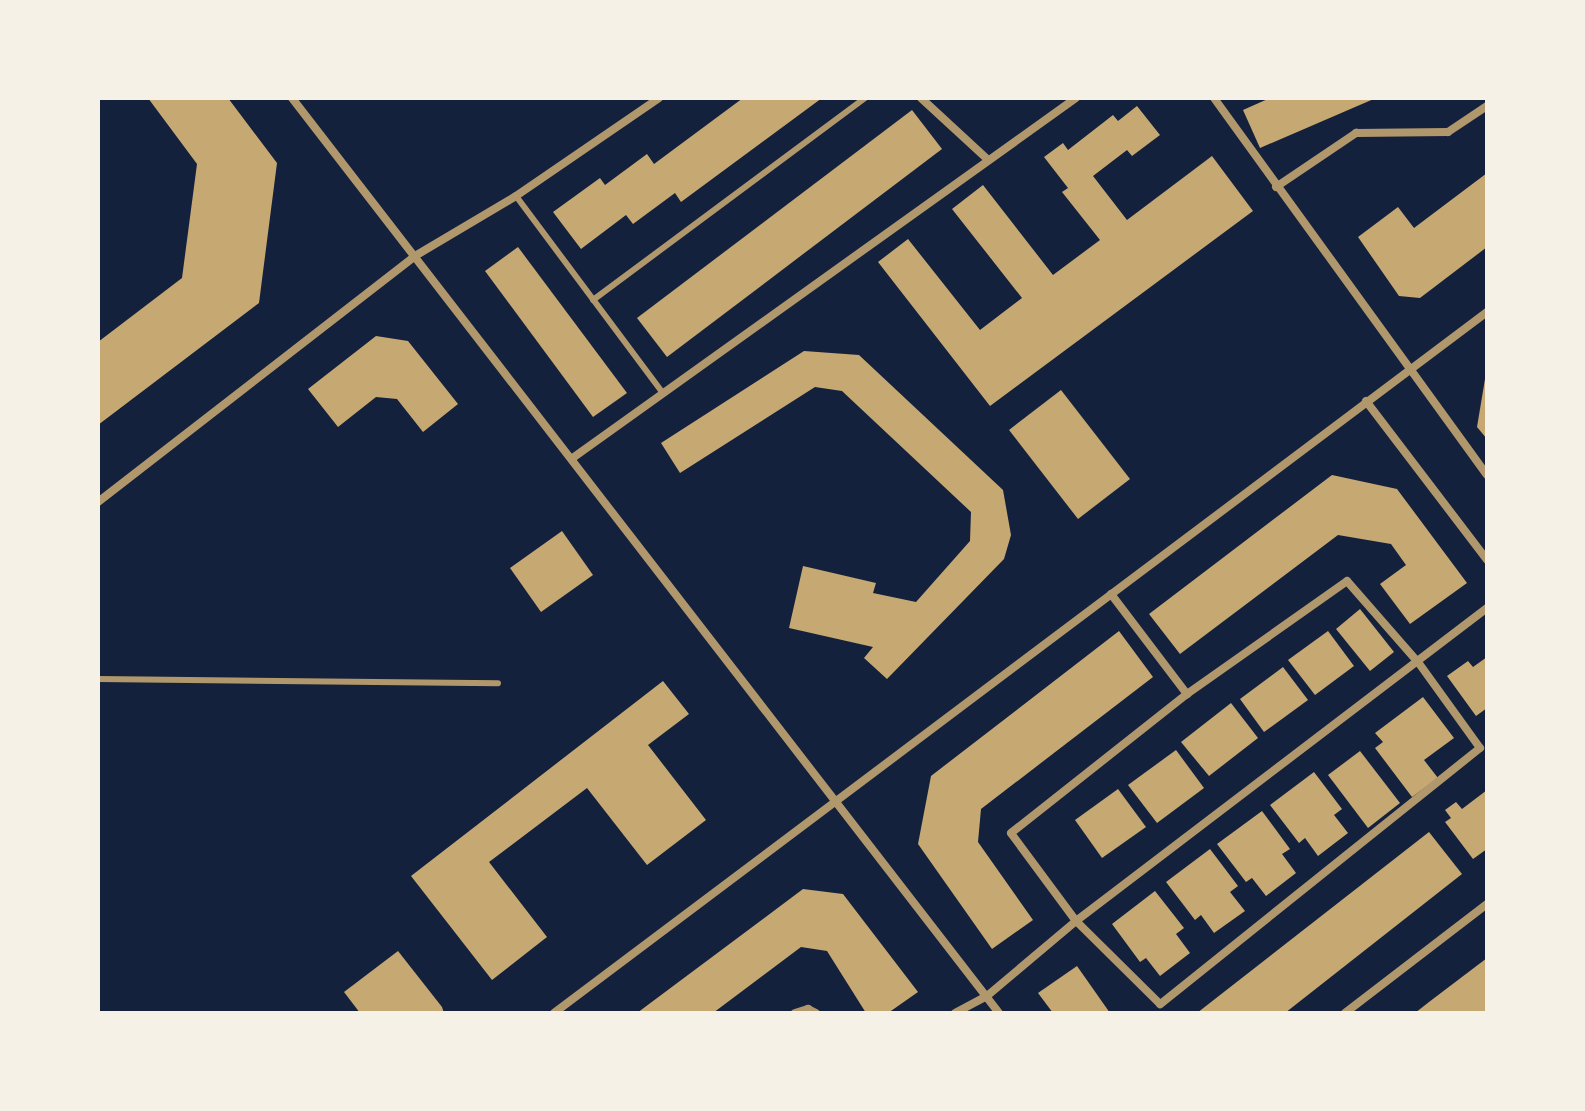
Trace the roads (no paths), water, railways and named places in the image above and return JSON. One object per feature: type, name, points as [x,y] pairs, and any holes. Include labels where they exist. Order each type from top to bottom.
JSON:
[{"type":"street","points":[[292,98],[574,457],[999,1013]]},
{"type":"street","points":[[98,502],[415,256],[516,196],[659,98]]},
{"type":"street","points":[[921,98],[986,158]]},
{"type":"street","points":[[574,457],[986,158],[1076,98]]},
{"type":"street","points":[[1214,98],[1487,475]]},
{"type":"street","points":[[1276,187],[1356,133],[1448,132],[1487,106]]},
{"type":"street","points":[[554,1013],[1487,312]]},
{"type":"street","points":[[1366,401],[1487,560]]},
{"type":"street","points":[[1347,581],[1418,662],[1480,748],[1160,1004],[1076,921],[1011,833],[1187,694],[1347,581]]},
{"type":"street","points":[[1111,594],[1187,694]]},
{"type":"street","points":[[955,1013],[987,996],[1076,921],[1487,608]]},
{"type":"street","points":[[1345,1013],[1487,904]]},
{"type":"street","points":[[795,1013],[808,1009],[816,1013]]},
{"type":"lane","points":[[593,300],[865,98]]},
{"type":"lane","points":[[516,196],[663,393]]},
{"type":"lane","points":[[98,679],[498,683]]}]
